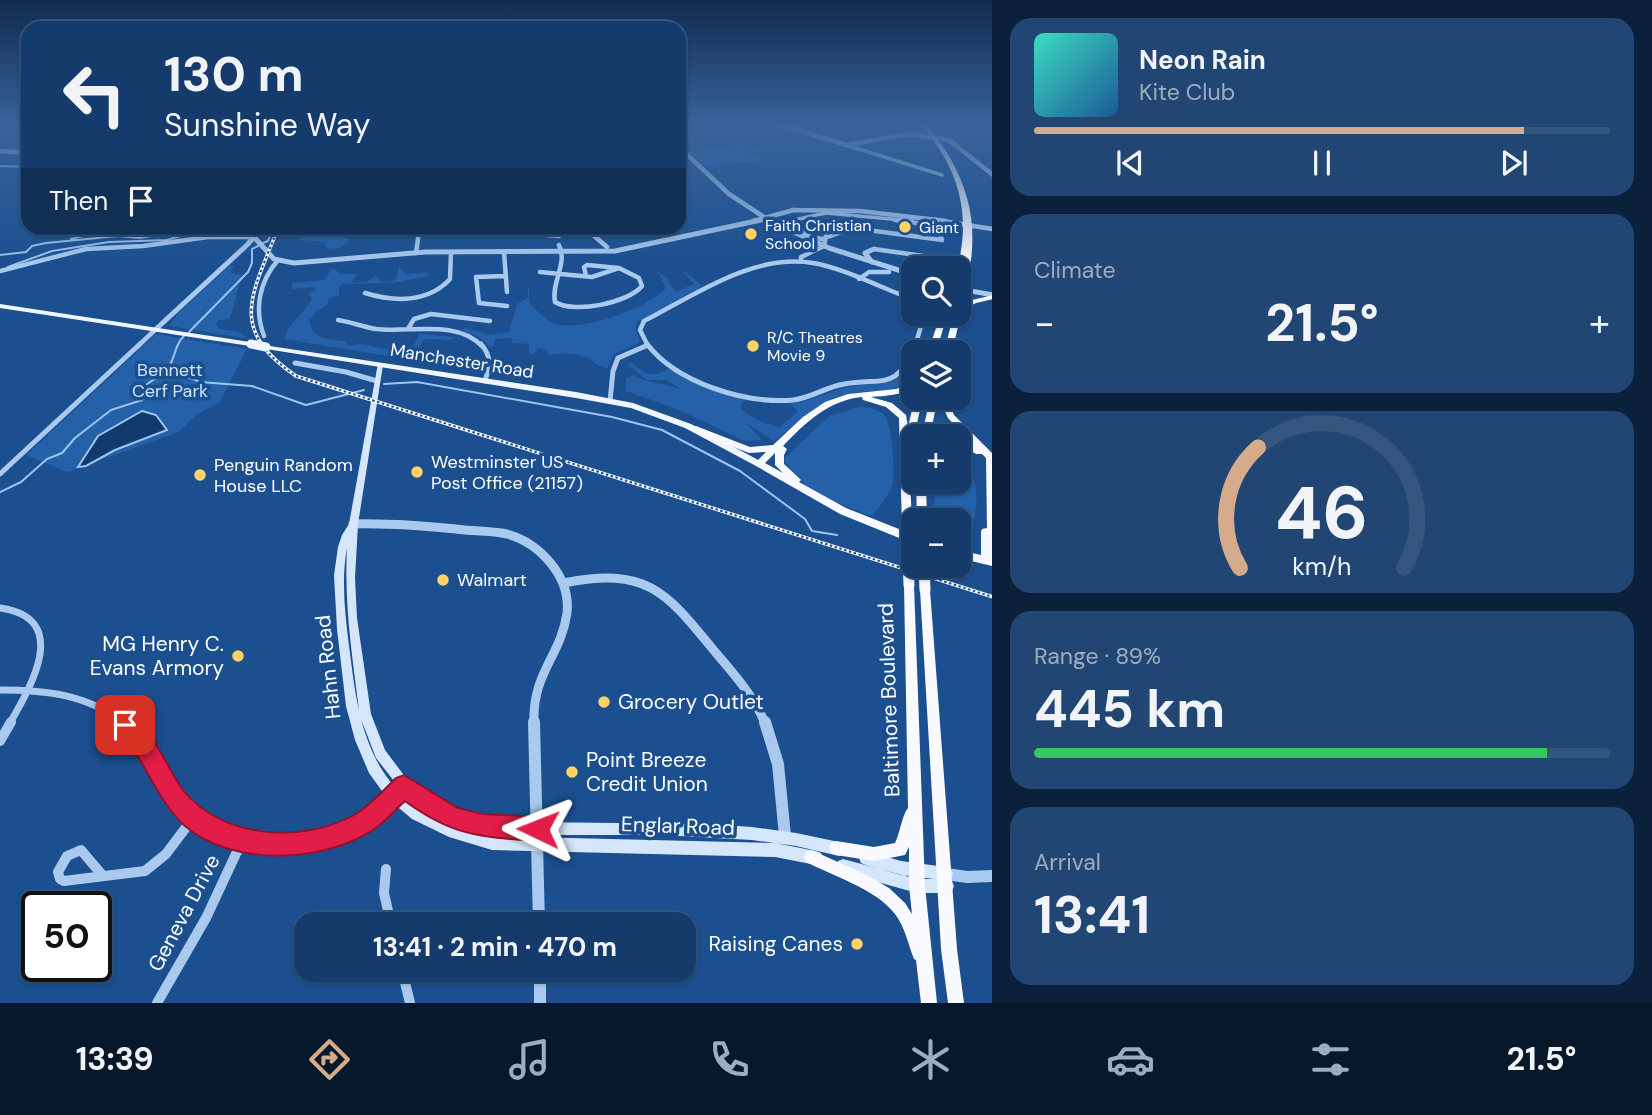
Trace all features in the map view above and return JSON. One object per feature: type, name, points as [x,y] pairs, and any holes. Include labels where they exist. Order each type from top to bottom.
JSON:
[{"type":"highway","points":[[953,172],[973,226],[977,250],[971,269]]},
{"type":"highway","points":[[961,172],[977,214],[963,256]]},
{"type":"highway","points":[[971,290],[990,295]]},
{"type":"highway","points":[[971,302],[990,295]]},
{"type":"highway","points":[[761,465],[831,402],[856,395],[901,391]]},
{"type":"highway","points":[[693,428],[749,450],[780,448],[833,406],[857,398],[873,399],[893,407],[903,417],[903,424]]},
{"type":"highway","points":[[948,410],[990,457],[990,558],[971,554]]},
{"type":"highway","points":[[971,446],[986,464],[990,532],[977,550],[971,551]]},
{"type":"highway","points":[[780,448],[779,459],[784,471],[859,519]]},
{"type":"highway","name":"Manchester Road","points":[[761,465],[859,519],[901,536]]},
{"type":"highway","name":"Baltimore Boulevard","points":[[906,494],[916,870],[929,1003]]},
{"type":"highway","points":[[925,578],[949,949],[956,1003]]},
{"type":"highway","points":[[836,849],[874,854],[900,850],[908,831],[915,789]]},
{"type":"highway","points":[[811,856],[891,898],[910,926],[922,956],[927,979]]},
{"type":"main road","name":"Manchester Road","points":[[0,306],[610,401],[652,412],[693,428],[761,465]]},
{"type":"main road","name":"Hahn Road","points":[[380,365],[353,524],[350,578],[352,618],[365,714],[380,754],[404,786]]},
{"type":"main road","name":"Hahn Road","points":[[353,524],[343,547],[340,592],[350,706],[367,759],[394,797]]},
{"type":"main road","name":"Englar Road","points":[[404,786],[435,809],[456,819],[483,826],[785,836],[946,880]]},
{"type":"main road","name":"Englar Road","points":[[394,797],[423,820],[447,832],[492,843],[775,850],[811,856],[917,886],[946,880]]},
{"type":"street","points":[[704,172],[729,195],[763,218],[820,248],[901,271]]},
{"type":"street","points":[[932,172],[942,175]]},
{"type":"street","points":[[0,271],[86,249],[143,246],[208,237],[254,237],[278,260],[302,263],[416,253],[607,252],[794,210],[819,207],[917,216],[992,229]]},
{"type":"street","points":[[818,213],[874,213],[931,223],[937,226],[942,240],[855,228],[824,237],[811,237],[788,222],[818,213]]},
{"type":"street","points":[[416,253],[418,235]]},
{"type":"street","points":[[559,235],[562,261],[554,298],[568,307],[584,309],[640,290],[643,284],[639,278],[619,268],[584,267],[586,276]]},
{"type":"street","points":[[591,235],[607,247]]},
{"type":"street","points":[[0,474],[254,237]]},
{"type":"street","points":[[801,260],[801,257],[820,248],[824,237]]},
{"type":"street","points":[[889,272],[865,255],[874,249],[923,256]]},
{"type":"street","points":[[365,293],[410,298],[436,291],[450,279],[451,252]]},
{"type":"street","points":[[504,252],[507,292]]},
{"type":"street","points":[[264,336],[257,309],[265,282],[278,260]]},
{"type":"street","points":[[901,295],[801,260],[780,261],[736,273],[648,319],[640,328],[648,345],[675,368],[706,385],[770,400],[795,400],[837,386],[884,381],[897,376],[911,354],[921,326]]},
{"type":"street","points":[[856,278],[862,271],[879,267]]},
{"type":"street","points":[[540,272],[586,276],[605,274],[619,268]]},
{"type":"street","points":[[856,278],[869,272],[901,274]]},
{"type":"street","points":[[505,276],[476,277],[479,303],[507,306]]},
{"type":"street","points":[[408,329],[414,319],[431,314],[490,321]]},
{"type":"street","points":[[338,320],[375,329],[451,332],[477,340],[489,354],[490,366],[485,381]]},
{"type":"street","points":[[610,401],[613,371],[618,358],[648,345]]},
{"type":"street","points":[[295,363],[346,372],[377,381]]},
{"type":"street","points":[[353,524],[402,523],[507,534],[534,546],[544,554],[564,583],[568,608],[565,624],[540,672],[533,702],[539,912]]},
{"type":"street","points":[[564,583],[608,576],[639,582],[668,598],[690,620],[752,698],[767,728],[785,814],[785,836]]},
{"type":"street","points":[[0,608],[28,616],[40,630],[43,655],[0,741]]},
{"type":"street","points":[[0,690],[27,690],[77,698],[116,718],[143,744],[175,798],[193,818],[211,830],[243,841],[289,845],[331,837],[365,821],[404,786]]},
{"type":"street","points":[[103,876],[82,850],[67,856],[58,873],[60,879],[64,880],[103,876],[145,871],[156,865],[171,849],[193,818]]},
{"type":"street","name":"Geneva Drive","points":[[157,1003],[206,918],[243,841]]},
{"type":"street","points":[[386,869],[384,893],[388,912]]},
{"type":"street","name":"Englar Road","points":[[946,880],[992,876]]},
{"type":"street","points":[[405,982],[410,1003]]},
{"type":"street","points":[[540,982],[540,1003]]},
{"type":"green space","points":[[306,235],[342,235],[349,240],[340,248],[327,249],[325,242],[300,238]]},
{"type":"green space","points":[[230,265],[234,266],[230,273],[243,275],[229,319],[219,320],[216,324],[219,329],[237,331],[249,339],[169,326],[178,313]]},
{"type":"green space","points":[[399,267],[406,274],[428,273],[430,276],[391,283],[343,284],[339,287],[339,296],[329,298],[327,305],[314,314],[309,322],[314,333],[323,338],[346,342],[348,346],[361,344],[397,351],[414,345],[420,333],[457,338],[424,339],[412,360],[284,339],[312,299],[308,294],[316,290],[314,287],[293,289],[293,283],[325,280],[331,269],[340,274],[358,274],[352,281],[354,283],[366,282],[376,276],[380,281],[391,282],[396,279]]},
{"type":"green space","points":[[680,268],[703,286],[637,322],[635,328],[640,342],[613,355],[608,368],[578,355],[549,355],[546,350],[539,348],[534,354],[529,354],[529,344],[512,343],[512,338],[495,339],[494,346],[490,347],[481,338],[461,330],[466,328],[490,335],[509,332],[517,304],[528,298],[528,285],[531,305],[551,322],[577,325],[611,317],[644,304],[666,288],[657,271],[666,277],[675,292],[694,284]]},
{"type":"green space","name":"Bennett Cerf Park","points":[[156,334],[247,349],[220,402],[196,415],[179,432],[67,472],[26,455]]},
{"type":"green space","points":[[631,362],[640,370],[653,374],[669,369],[668,366],[685,378],[755,400],[742,401],[741,410],[761,422],[780,427],[798,411],[790,404],[782,404],[802,402],[846,387],[891,382],[901,377],[901,388],[858,392],[840,398],[810,414],[774,441],[746,423],[762,440],[745,441],[674,408],[626,391],[626,378],[633,375],[646,380],[672,387],[685,392],[666,380],[647,380],[627,364]]},
{"type":"green space","points":[[860,407],[877,410],[885,416],[891,438],[893,482],[888,495],[873,515],[867,515],[820,494],[799,479],[784,459],[829,416]]},
{"type":"green space","points":[[971,473],[976,487],[973,523],[971,524],[971,508],[934,508],[935,494],[971,494]]},
{"type":"shaded area","points":[[142,411],[156,415],[167,430],[115,450],[86,466],[78,467],[98,436]]},
{"type":"waterway","points":[[71,239],[87,235]]},
{"type":"waterway","points":[[0,255],[26,252],[32,246],[46,243],[157,235]]},
{"type":"waterway","points":[[8,267],[52,251],[109,242],[167,240],[184,235]]},
{"type":"waterway","points":[[263,243],[268,241],[270,235]]},
{"type":"waterway","points":[[189,332],[248,272],[252,263],[252,249],[258,246]]},
{"type":"waterway","points":[[0,492],[21,482],[47,459],[62,453],[75,438],[111,410],[142,400],[145,396],[144,387],[168,368],[178,343],[184,336]]},
{"type":"waterway","points":[[168,369],[200,382],[252,386],[306,405],[364,390]]},
{"type":"waterway","points":[[384,384],[417,382],[612,417],[662,430],[740,471],[805,519],[812,531],[837,535]]},
{"type":"railway","points":[[275,235],[254,291],[251,309],[253,325],[260,342],[274,359],[296,376],[992,597]]},
{"type":"place","name":"Giant","points":[[905,227]]},
{"type":"place","name":"Faith Christian School","points":[[751,234]]},
{"type":"place","name":"R/C Theatres Movie 9","points":[[753,346]]},
{"type":"place","name":"Westminster US Post Office (21157)","points":[[417,472]]},
{"type":"place","name":"Penguin Random House LLC","points":[[200,475]]},
{"type":"place","name":"Walmart","points":[[443,580]]},
{"type":"place","name":"MG Henry C. Evans Armory","points":[[238,656]]},
{"type":"place","name":"Grocery Outlet","points":[[604,702]]},
{"type":"place","name":"Point Breeze Credit Union","points":[[572,772]]},
{"type":"place","name":"Raising Canes","points":[[857,944]]},
{"type":"route","points":[[125,725],[143,744],[175,798],[193,818],[211,830],[243,841],[289,845],[344,833],[385,806],[404,786],[435,809],[456,819],[483,826],[538,829]]}]
